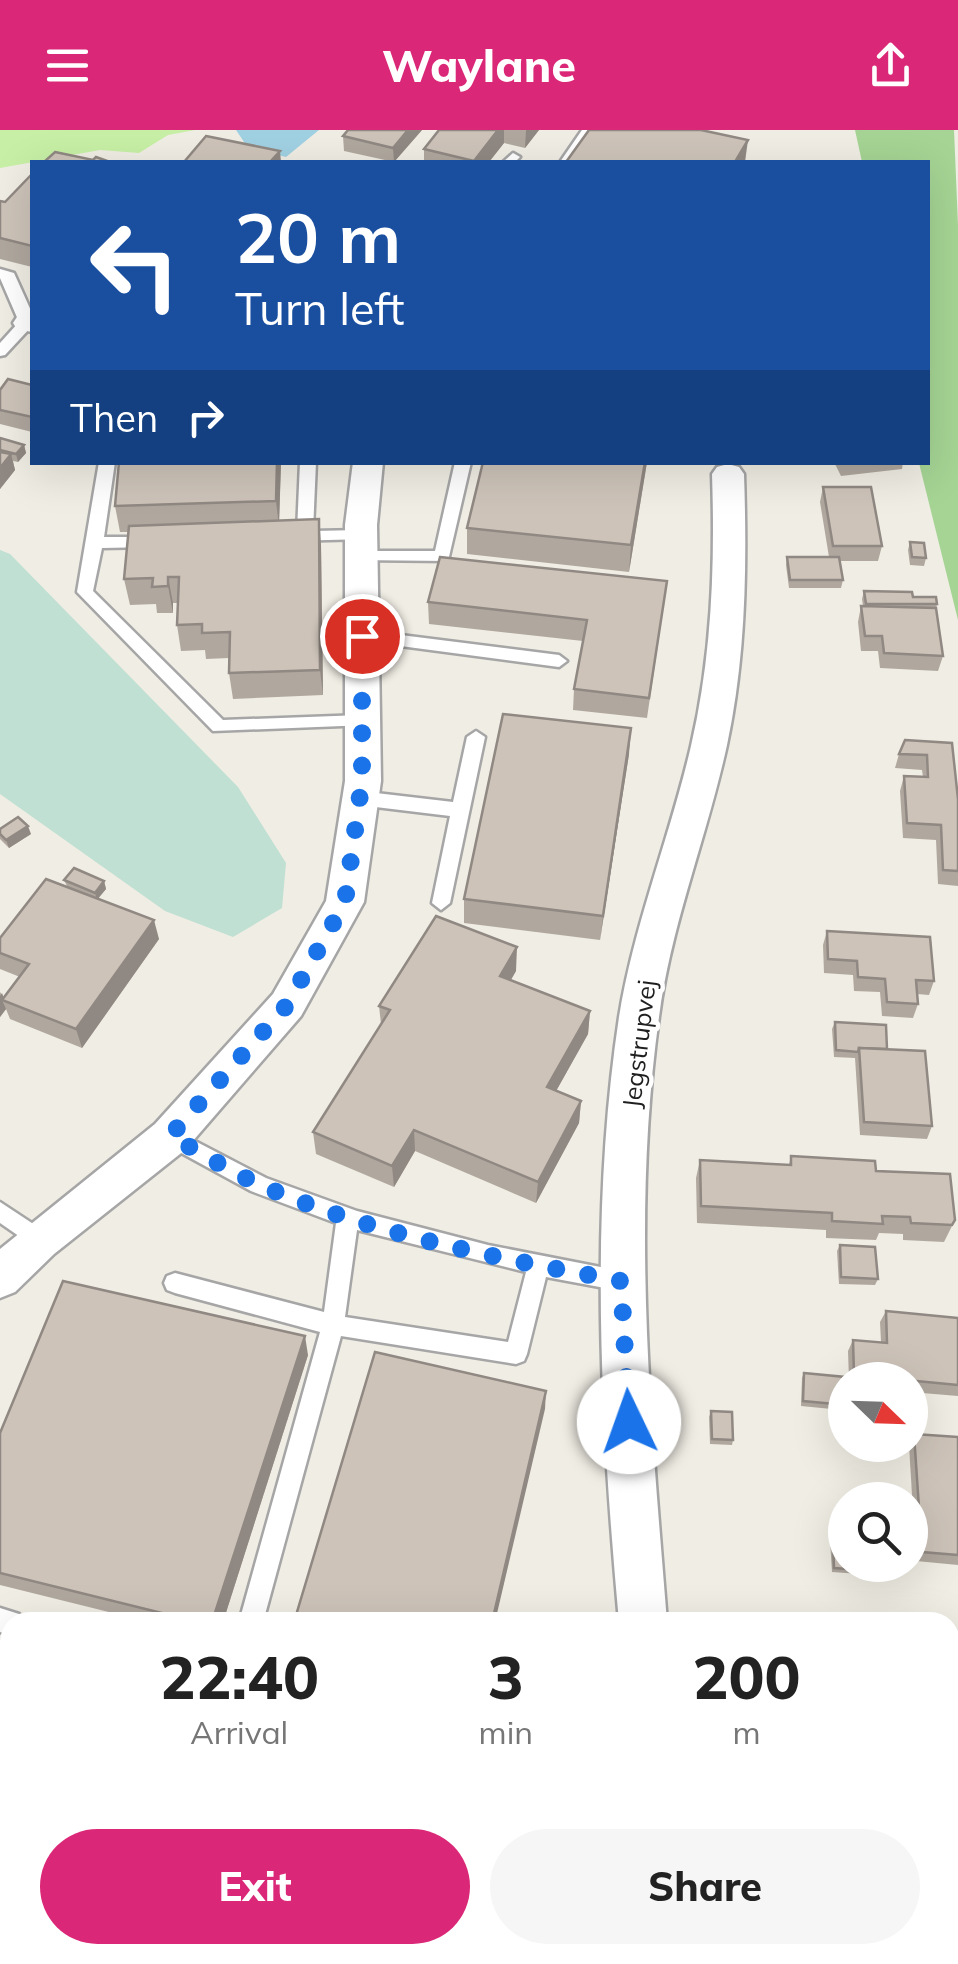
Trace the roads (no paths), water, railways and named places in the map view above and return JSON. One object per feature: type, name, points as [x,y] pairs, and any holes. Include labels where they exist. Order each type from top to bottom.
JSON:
[{"type":"street","points":[[0,1278],[39,1240],[170,1136],[287,1005],[345,902],[360,798],[361,545],[368,465]]},
{"type":"street","name":"Jegstrupvej","points":[[642,1612],[621,1281],[639,1018],[660,909],[701,780],[728,649],[732,548],[728,474]]},
{"type":"lane","points":[[567,160],[589,130]]},
{"type":"lane","points":[[0,273],[9,276],[23,324],[0,352]]},
{"type":"lane","points":[[107,465],[84,592],[220,726],[362,721]]},
{"type":"lane","points":[[306,536],[308,465]]},
{"type":"lane","points":[[286,537],[306,536],[442,557],[462,465]]},
{"type":"lane","points":[[94,544],[171,541]]},
{"type":"lane","points":[[362,636],[559,660]]},
{"type":"lane","points":[[440,903],[476,737]]},
{"type":"lane","points":[[360,798],[460,810]]},
{"type":"lane","points":[[170,1136],[270,1190],[347,1218],[468,1252],[621,1281]]},
{"type":"lane","points":[[0,1211],[39,1240]]},
{"type":"lane","points":[[254,1612],[333,1325],[347,1218]]},
{"type":"lane","points":[[176,1283],[333,1325],[516,1354],[538,1266]]},
{"type":"water","points":[[236,130],[319,130],[286,157],[248,148]]}]
